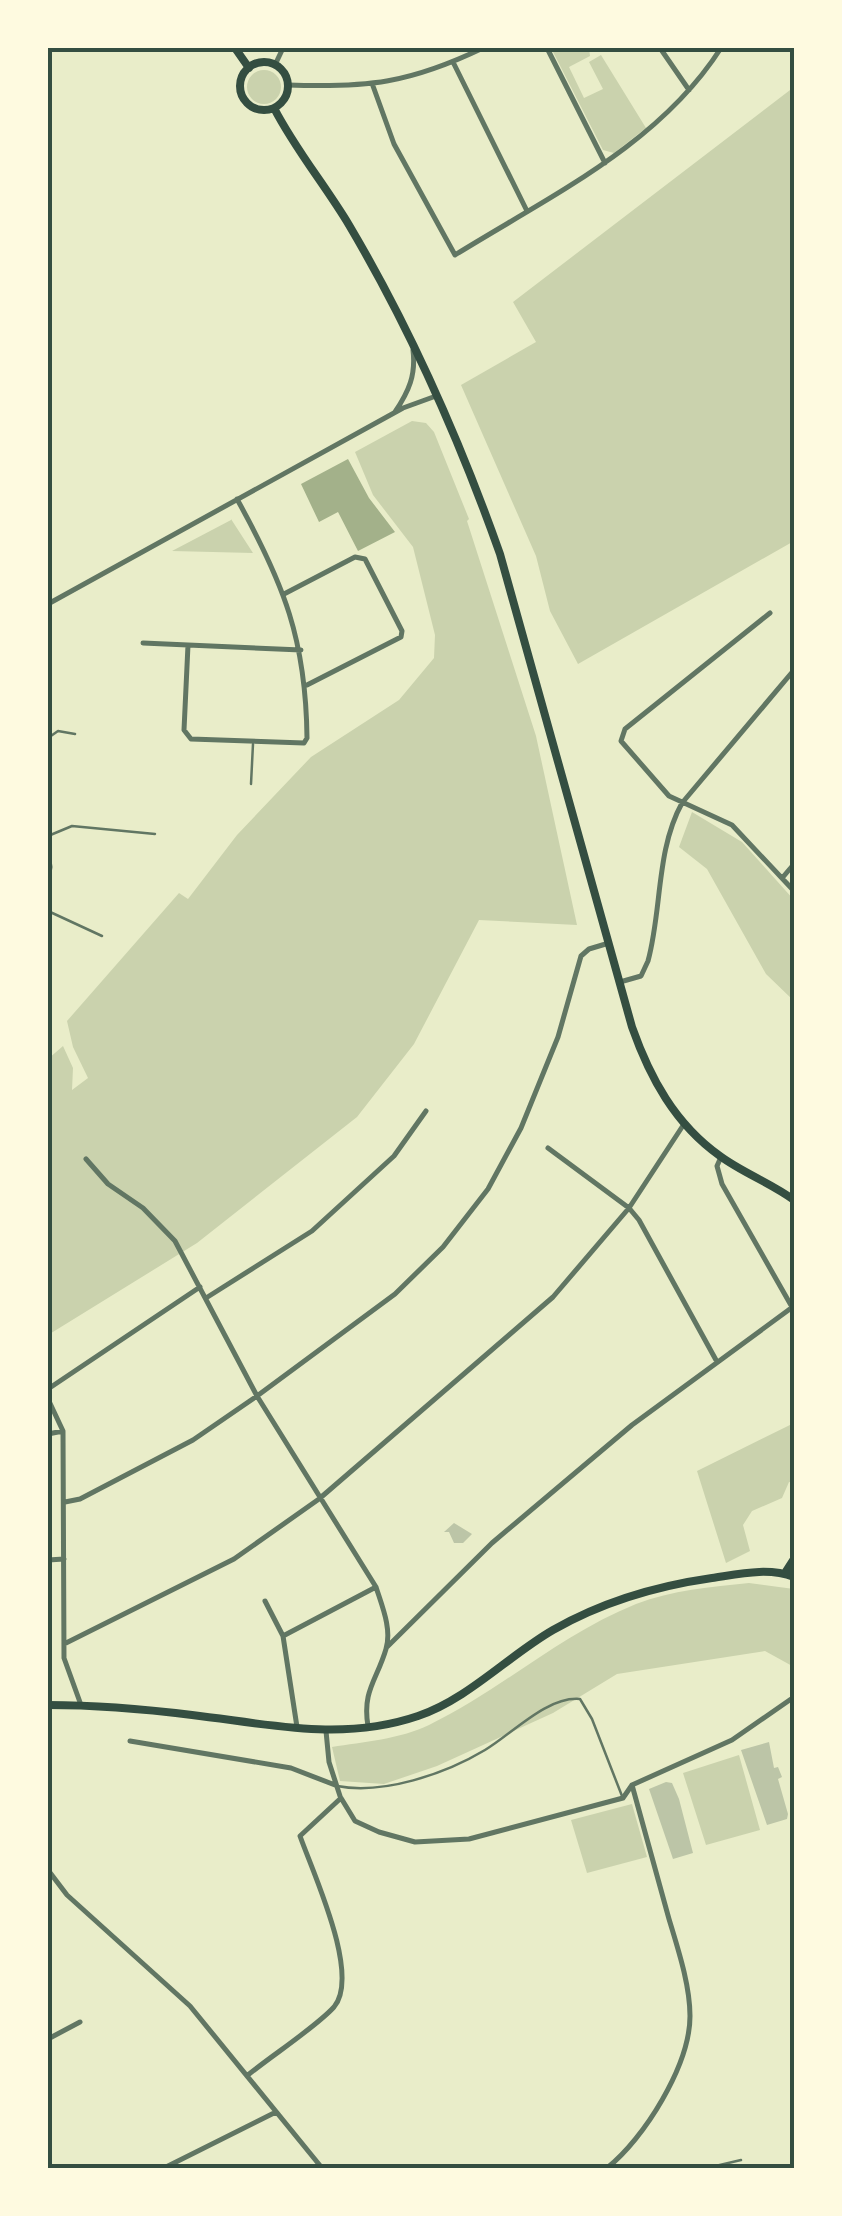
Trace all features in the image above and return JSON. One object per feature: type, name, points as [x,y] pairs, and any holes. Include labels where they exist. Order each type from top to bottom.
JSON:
[{"type":"main road","points":[[235,48],[249,68]]},
{"type":"main road","points":[[261,62],[274,65],[284,73],[288,85],[284,98],[274,108],[260,110],[243,97],[241,81],[249,68],[261,62]]},
{"type":"main road","points":[[274,108],[349,225],[466,464],[500,554],[632,1027],[652,1078],[684,1124],[721,1157],[794,1200]]},
{"type":"main road","points":[[48,1705],[193,1715],[297,1730],[368,1728],[422,1715],[480,1681],[552,1630],[622,1599],[691,1581],[766,1572],[790,1575],[794,1560]]},
{"type":"street","points":[[274,65],[283,48]]},
{"type":"street","points":[[288,85],[373,86],[453,62],[483,48]]},
{"type":"street","points":[[547,48],[605,162]]},
{"type":"street","points":[[660,48],[689,91]]},
{"type":"street","points":[[373,86],[394,144],[455,255],[605,162],[652,127],[689,91],[721,48]]},
{"type":"street","points":[[453,62],[526,211]]},
{"type":"street","points":[[393,414],[409,390],[415,367],[413,350]]},
{"type":"street","points":[[48,604],[393,414],[436,396]]},
{"type":"street","points":[[188,645],[184,730],[191,739],[304,743],[307,684],[301,650],[284,594],[237,499]]},
{"type":"street","points":[[284,594],[355,558],[365,559],[402,632],[401,637],[307,684]]},
{"type":"street","points":[[770,613],[622,732],[623,746],[668,796],[732,825],[794,891]]},
{"type":"street","points":[[143,643],[301,650]]},
{"type":"street","points":[[620,982],[641,976],[648,961],[666,852],[682,803],[794,670]]},
{"type":"street","points":[[48,854],[48,879]]},
{"type":"street","points":[[783,878],[794,864]]},
{"type":"street","points":[[65,1502],[80,1499],[193,1440],[395,1294],[462,1224],[488,1189],[511,1150],[542,1081],[558,1037],[576,964],[589,949],[610,943]]},
{"type":"street","points":[[206,1298],[312,1231],[394,1156],[426,1111]]},
{"type":"street","points":[[64,1644],[234,1560],[319,1499],[543,1306],[588,1260],[629,1208],[684,1124]]},
{"type":"street","points":[[548,1148],[629,1208],[639,1220],[716,1360]]},
{"type":"street","points":[[368,1728],[365,1700],[387,1647],[492,1543],[632,1425],[793,1306],[722,1184],[717,1166],[721,1157]]},
{"type":"street","points":[[86,1159],[108,1184],[143,1208],[175,1242],[257,1396],[376,1587],[386,1616],[387,1647]]},
{"type":"street","points":[[48,1389],[200,1286]]},
{"type":"street","points":[[48,1398],[63,1430],[64,1658],[81,1705]]},
{"type":"street","points":[[48,1434],[63,1430]]},
{"type":"street","points":[[48,1560],[65,1559]]},
{"type":"street","points":[[283,1636],[376,1587]]},
{"type":"street","points":[[265,1600],[283,1636],[298,1715],[297,1730]]},
{"type":"street","points":[[326,1732],[335,1785],[355,1821],[415,1842],[469,1839],[623,1798],[632,1785],[732,1740],[794,1697]]},
{"type":"street","points":[[130,1741],[291,1768],[335,1785]]},
{"type":"street","points":[[607,2168],[640,2132],[672,2081],[690,2016],[680,1958],[632,1785]]},
{"type":"street","points":[[248,2074],[334,2006],[343,1987],[340,1952],[300,1836],[341,1798]]},
{"type":"street","points":[[48,1870],[67,1895],[190,2006],[322,2168]]},
{"type":"street","points":[[48,2039],[80,2022]]},
{"type":"street","points":[[164,2168],[276,2112]]},
{"type":"lane","points":[[48,738],[58,732],[75,734]]},
{"type":"lane","points":[[251,784],[253,743]]},
{"type":"lane","points":[[48,836],[72,826],[154,834]]},
{"type":"lane","points":[[48,911],[102,936]]},
{"type":"lane","points":[[335,1785],[384,1789],[438,1770],[485,1750],[526,1718],[570,1698],[580,1699],[592,1719],[623,1798]]},
{"type":"lane","points":[[707,2168],[741,2160]]},
{"type":"shaded area","points":[[551,48],[589,48],[590,56],[569,67],[584,98],[603,89],[589,62],[601,55],[646,128],[614,153],[603,150]]},
{"type":"shaded area","points":[[264,70],[276,75],[281,87],[276,99],[264,104],[252,99],[247,87],[252,75]]},
{"type":"shaded area","points":[[794,87],[794,541],[578,664],[550,611],[536,556],[461,385],[536,342],[513,302]]},
{"type":"shaded area","points":[[412,421],[426,423],[434,432],[469,519],[536,736],[577,925],[479,920],[414,1044],[357,1117],[197,1243],[48,1335],[48,1059],[63,1046],[73,1068],[72,1090],[88,1078],[73,1047],[67,1021],[179,893],[188,899],[237,835],[311,757],[399,700],[434,658],[435,635],[413,547],[373,495],[355,452]]},
{"type":"shaded area","points":[[348,459],[369,498],[395,532],[358,551],[338,512],[319,522],[301,484]]},
{"type":"shaded area","points":[[231,520],[253,553],[172,551]]},
{"type":"shaded area","points":[[692,812],[742,842],[794,900],[794,1001],[766,974],[707,869],[679,847]]},
{"type":"shaded area","points":[[794,1423],[794,1483],[789,1482],[782,1498],[752,1511],[743,1525],[750,1551],[726,1563],[697,1471]]},
{"type":"shaded area","points":[[749,1583],[794,1589],[794,1667],[765,1651],[617,1674],[553,1713],[437,1766],[384,1784],[340,1781],[332,1747],[394,1737],[429,1725],[582,1631],[636,1604],[678,1592]]},
{"type":"shaded area","points":[[739,1755],[760,1830],[706,1845],[683,1773]]},
{"type":"shaded area","points":[[632,1804],[647,1857],[587,1873],[571,1820]]},
{"type":"building","points":[[454,1523],[472,1534],[463,1543],[454,1543],[449,1532],[444,1532]]},
{"type":"building","points":[[769,1742],[774,1768],[778,1767],[782,1777],[778,1779],[788,1814],[787,1819],[767,1825],[741,1750]]},
{"type":"building","points":[[672,1783],[679,1799],[693,1853],[673,1859],[649,1789]]}]
